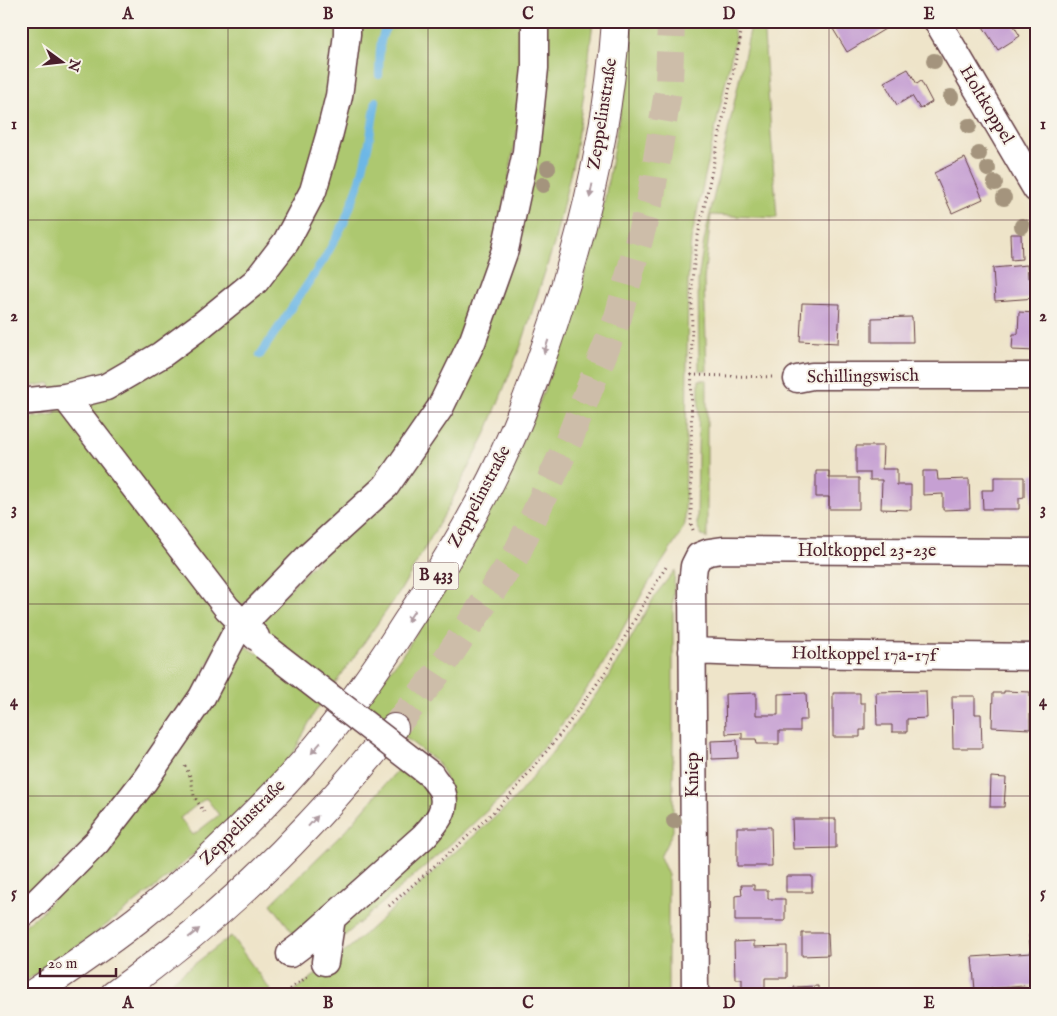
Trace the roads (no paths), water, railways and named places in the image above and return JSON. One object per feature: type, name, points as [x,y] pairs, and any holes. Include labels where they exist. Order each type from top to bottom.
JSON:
[{"type":"highway","name":"Zeppelinstraße","points":[[31,995],[86,958],[182,882],[240,829],[286,781],[334,726],[376,669],[425,595],[471,519],[514,430],[538,370],[568,278],[588,206],[600,142],[613,57],[616,21]]},
{"type":"highway","points":[[114,995],[206,924],[255,879],[312,822],[394,728]]},
{"type":"street","points":[[21,402],[65,397],[106,387],[161,355],[256,282],[286,242],[313,191],[339,96],[347,21]]},
{"type":"street","points":[[21,915],[36,903],[98,842],[145,780],[202,697],[235,634],[243,624],[308,558],[386,486],[440,408],[473,340],[505,250],[526,152],[535,68],[535,21]]},
{"type":"street","name":"Holtkoppel","points":[[936,21],[1036,189]]},
{"type":"street","name":"Schillingswisch","points":[[797,379],[812,376],[1036,376]]},
{"type":"street","points":[[65,397],[227,608],[264,646],[431,775],[442,791],[444,806],[438,821],[424,836],[290,954]]},
{"type":"street","name":"Holtkoppel 23-23e","points":[[699,556],[708,552],[723,550],[1036,552]]},
{"type":"street","name":"Kniep","points":[[695,995],[692,584],[694,566],[699,556]]},
{"type":"street","name":"Holtkoppel 17a-17f","points":[[692,651],[773,654],[1036,657]]},
{"type":"street","points":[[325,962],[332,918]]},
{"type":"waterway","points":[[379,75],[382,38],[384,31],[393,21]]},
{"type":"waterway","points":[[260,355],[325,258],[345,221],[360,181],[376,101]]},
{"type":"tunnel","points":[[394,728],[436,675],[516,555],[569,440],[618,317],[651,196],[669,85],[671,21]]}]
